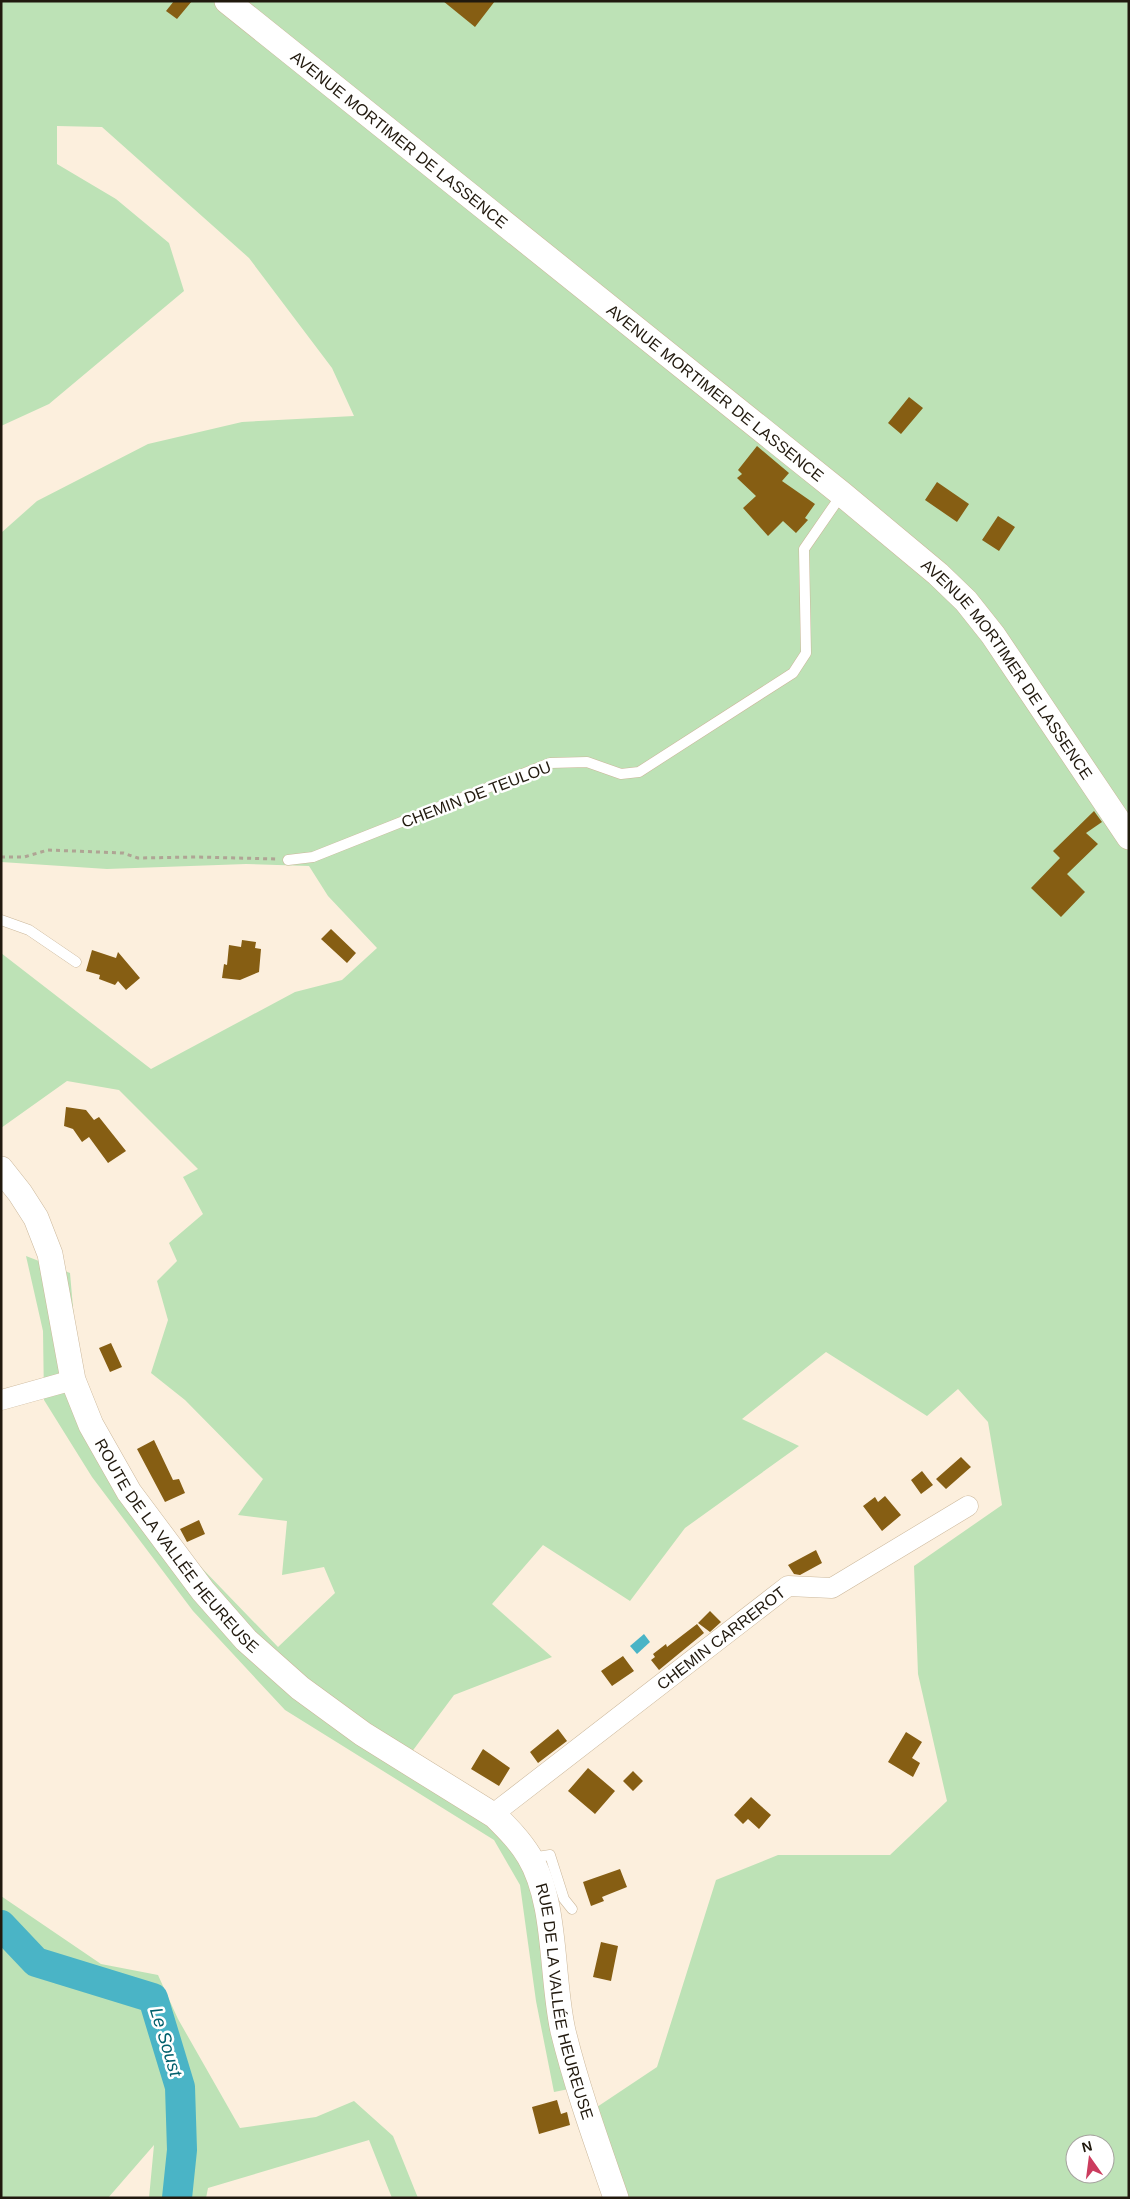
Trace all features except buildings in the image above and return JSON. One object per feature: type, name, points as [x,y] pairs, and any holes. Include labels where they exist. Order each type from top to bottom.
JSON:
[{"type":"street","name":"AVENUE MORTIMER DE LASSENCE","points":[[233,5],[842,494],[938,574],[966,601],[993,635],[1129,837]]},
{"type":"street","name":"ROUTE DE LA VALLÉE HEUREUSE","points":[[1,1169],[20,1193],[36,1218],[50,1254],[73,1380],[91,1425],[129,1492],[204,1591],[246,1640],[300,1688],[362,1734],[495,1816]]},
{"type":"street","points":[[1,1400],[73,1380]]},
{"type":"street","name":"CHEMIN CARREROT","points":[[495,1816],[501,1808],[788,1586],[832,1588],[968,1506]]},
{"type":"street","name":"RUE DE LA VALLÉE HEUREUSE","points":[[495,1816],[513,1833],[530,1858],[543,1891],[563,2031],[592,2129],[616,2198]]},
{"type":"lane","name":"CHEMIN DE TEULOU","points":[[288,860],[313,857],[550,763],[587,762],[621,774],[639,772],[793,673],[806,653],[804,549],[842,494]]},
{"type":"lane","points":[[1,920],[29,930],[76,962]]},
{"type":"lane","points":[[530,1858],[550,1855],[564,1899],[572,1909]]},
{"type":"path","points":[[1,857],[24,857],[48,850],[123,853],[138,858],[206,857],[288,860]]},
{"type":"green space","points":[[1,1],[1129,1],[1129,2198],[604,2198],[569,2089],[554,2092],[536,2001],[520,1885],[494,1840],[285,1710],[193,1611],[92,1477],[44,1400],[43,1331],[26,1256],[70,1273],[78,1365],[120,1463],[197,1563],[278,1647],[335,1593],[324,1567],[282,1575],[287,1521],[238,1515],[263,1479],[185,1400],[151,1373],[168,1320],[157,1281],[177,1261],[169,1243],[203,1214],[183,1177],[198,1169],[119,1090],[67,1081],[1,1128],[1,953],[151,1069],[295,992],[342,980],[377,948],[328,896],[309,866],[246,864],[107,869],[1,862],[1,533],[37,501],[148,444],[242,422],[354,416],[332,368],[249,258],[102,127],[57,126],[57,164],[116,199],[169,243],[184,291],[49,404],[1,426]],"holes":[[[826,1352],[927,1416],[958,1389],[988,1422],[1002,1505],[914,1566],[918,1674],[947,1801],[890,1855],[778,1855],[716,1880],[657,2067],[594,2109],[573,2041],[520,1829],[411,1753],[454,1695],[552,1657],[492,1604],[543,1545],[630,1601],[685,1528],[799,1446],[742,1419]]]},
{"type":"green space","points":[[1,1896],[101,1964],[158,1975],[178,2019],[240,2128],[316,2117],[354,2101],[393,2136],[418,2198],[392,2198],[369,2140],[208,2188],[206,2198],[149,2198],[154,2145],[108,2198],[1,2198]]},
{"type":"water","points":[[644,1634],[650,1642],[637,1654],[630,1646]]},
{"type":"waterway","name":"Le Soust","points":[[1,1925],[36,1962],[153,1998],[180,2087],[182,2150],[177,2198]]}]
